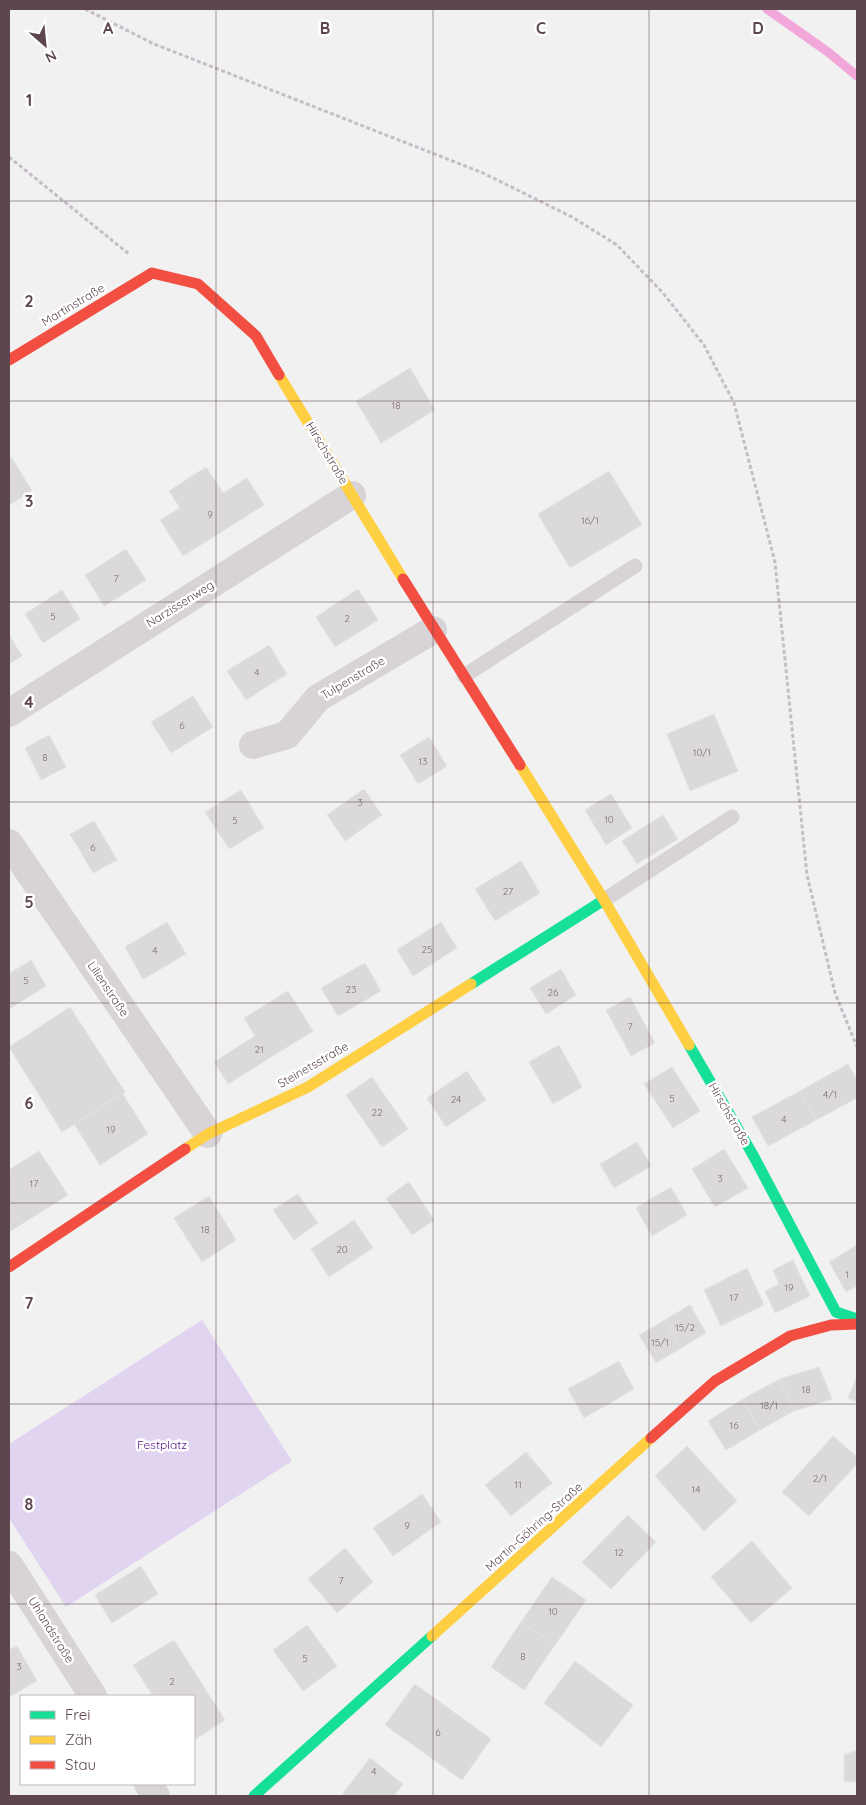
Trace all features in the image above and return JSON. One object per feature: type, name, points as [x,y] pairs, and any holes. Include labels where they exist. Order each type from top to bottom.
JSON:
[{"type":"street","name":"Martinstraße","points":[[9,360],[152,274]]},
{"type":"street","name":"Hirschstraße","points":[[152,274],[198,284],[256,336],[433,630],[464,676],[604,900],[753,1155],[836,1312],[857,1319]]},
{"type":"street","name":"Narzissenweg","points":[[9,713],[352,495]]},
{"type":"street","name":"Tulpenstraße","points":[[253,745],[287,735],[318,698],[433,630]]},
{"type":"street","name":"Lilienstraße","points":[[9,843],[208,1134]]},
{"type":"street","name":"Steinetsstraße","points":[[9,1267],[208,1134],[308,1087],[604,900]]},
{"type":"street","name":"Martin-Göhring-Straße","points":[[254,1796],[715,1381],[790,1336],[831,1325],[857,1324]]},
{"type":"street","name":"Uhlandstraße","points":[[9,1564],[92,1695]]},
{"type":"street","points":[[149,1785],[156,1796]]},
{"type":"lane","points":[[464,676],[635,566]]},
{"type":"lane","points":[[604,900],[732,817]]},
{"type":"path","points":[[85,9],[154,44],[483,173],[572,217],[617,245],[663,293],[704,345],[734,403],[775,562],[807,875],[835,993],[857,1047]]},
{"type":"path","points":[[9,158],[152,274]]},
{"type":"green space","name":"Festplatz","points":[[202,1320],[292,1461],[66,1607],[9,1518],[9,1444]]},
{"type":"building","points":[[410,368],[435,410],[381,443],[356,401]]},
{"type":"building","points":[[11,457],[32,491],[9,505],[9,458]]},
{"type":"building","points":[[206,467],[223,493],[247,478],[264,505],[183,556],[160,520],[180,508],[169,491]]},
{"type":"building","points":[[609,471],[642,525],[570,568],[538,514]]},
{"type":"building","points":[[126,549],[146,580],[104,606],[85,575]]},
{"type":"building","points":[[358,589],[378,620],[335,647],[316,617]]},
{"type":"building","points":[[62,590],[80,619],[43,643],[25,614]]},
{"type":"building","points":[[9,635],[22,656],[9,664]]},
{"type":"building","points":[[269,645],[287,674],[246,700],[227,671]]},
{"type":"building","points":[[193,696],[213,727],[171,753],[151,722]]},
{"type":"building","points":[[714,714],[738,771],[690,791],[667,734]]},
{"type":"building","points":[[49,735],[66,767],[41,780],[25,748]]},
{"type":"building","points":[[429,737],[447,766],[418,784],[400,755]]},
{"type":"building","points":[[364,789],[382,815],[345,841],[327,815]]},
{"type":"building","points":[[241,790],[264,828],[229,849],[205,812]]},
{"type":"building","points":[[611,794],[632,828],[606,845],[585,810]]},
{"type":"building","points":[[663,815],[678,839],[637,864],[622,841]]},
{"type":"building","points":[[94,821],[117,860],[93,873],[70,834]]},
{"type":"building","points":[[521,861],[540,893],[495,921],[475,889]]},
{"type":"building","points":[[167,922],[186,954],[143,979],[125,947]]},
{"type":"building","points":[[441,922],[457,948],[413,976],[397,950]]},
{"type":"building","points":[[31,960],[46,986],[9,1009],[9,974]]},
{"type":"building","points":[[365,963],[381,991],[338,1016],[321,988]]},
{"type":"building","points":[[561,969],[576,995],[546,1014],[530,988]]},
{"type":"building","points":[[288,991],[313,1031],[228,1084],[214,1062],[255,1036],[244,1018]]},
{"type":"building","points":[[630,997],[655,1043],[631,1056],[606,1010]]},
{"type":"building","points":[[70,1007],[125,1092],[62,1132],[9,1047]]},
{"type":"building","points":[[559,1045],[582,1087],[553,1104],[529,1062]]},
{"type":"building","points":[[848,1064],[857,1080],[857,1098],[816,1120],[800,1091]]},
{"type":"building","points":[[672,1067],[700,1111],[673,1128],[644,1084]]},
{"type":"building","points":[[467,1071],[486,1100],[446,1127],[427,1098]]},
{"type":"building","points":[[372,1077],[408,1129],[382,1147],[346,1095]]},
{"type":"building","points":[[800,1091],[816,1120],[768,1146],[752,1117]]},
{"type":"building","points":[[122,1093],[148,1134],[100,1165],[74,1124]]},
{"type":"building","points":[[637,1142],[651,1166],[614,1188],[600,1164]]},
{"type":"building","points":[[724,1149],[748,1188],[715,1207],[692,1169]]},
{"type":"building","points":[[39,1151],[68,1195],[9,1232],[9,1170]]},
{"type":"building","points":[[409,1182],[434,1220],[412,1235],[386,1198]]},
{"type":"building","points":[[671,1187],[687,1215],[652,1236],[636,1208]]},
{"type":"building","points":[[298,1194],[318,1223],[294,1240],[273,1210]]},
{"type":"building","points":[[209,1196],[236,1240],[202,1262],[174,1218]]},
{"type":"building","points":[[354,1220],[373,1248],[329,1277],[311,1249]]},
{"type":"building","points":[[857,1245],[857,1286],[846,1292],[829,1262]]},
{"type":"building","points":[[793,1260],[810,1296],[775,1313],[765,1291],[779,1284],[773,1270]]},
{"type":"building","points":[[747,1268],[764,1305],[721,1326],[704,1290]]},
{"type":"building","points":[[690,1305],[706,1333],[681,1348],[665,1320]]},
{"type":"building","points":[[665,1320],[681,1348],[656,1363],[639,1335]]},
{"type":"building","points":[[619,1361],[634,1389],[584,1418],[568,1389]]},
{"type":"building","points":[[819,1367],[832,1399],[794,1411],[780,1379]]},
{"type":"building","points":[[857,1376],[857,1402],[848,1398]]},
{"type":"building","points":[[780,1379],[794,1411],[760,1430],[743,1399]]},
{"type":"building","points":[[743,1399],[760,1430],[726,1450],[708,1421]]},
{"type":"building","points":[[833,1436],[857,1457],[857,1464],[809,1516],[782,1492]]},
{"type":"building","points":[[687,1446],[737,1501],[704,1531],[655,1476]]},
{"type":"building","points":[[526,1452],[552,1483],[511,1516],[485,1485]]},
{"type":"building","points":[[422,1494],[441,1522],[393,1556],[373,1528]]},
{"type":"building","points":[[628,1515],[656,1542],[611,1589],[582,1562]]},
{"type":"building","points":[[752,1541],[792,1588],[751,1623],[711,1577]]},
{"type":"building","points":[[345,1548],[373,1582],[337,1613],[308,1579]]},
{"type":"building","points":[[141,1566],[158,1594],[112,1623],[95,1595]]},
{"type":"building","points":[[552,1577],[586,1600],[555,1645],[521,1622]]},
{"type":"building","points":[[521,1622],[555,1645],[524,1690],[491,1667]]},
{"type":"building","points":[[307,1625],[337,1666],[303,1691],[273,1650]]},
{"type":"building","points":[[174,1640],[225,1720],[195,1739],[195,1695],[152,1695],[133,1665]]},
{"type":"building","points":[[17,1646],[37,1681],[9,1697],[9,1650]]},
{"type":"building","points":[[575,1661],[633,1705],[601,1747],[544,1703]]},
{"type":"building","points":[[415,1684],[491,1739],[462,1780],[385,1725]]},
{"type":"building","points":[[857,1750],[857,1782],[844,1781],[844,1755]]},
{"type":"building","points":[[370,1758],[403,1784],[394,1796],[341,1796]]},
{"type":"waterway","points":[[767,9],[828,52],[857,76]]},
{"type":"traffic: fast","points":[[471,984],[604,900]]},
{"type":"traffic: fast","points":[[689,1045],[753,1155],[836,1312],[857,1319]]},
{"type":"traffic: fast","points":[[254,1796],[432,1636]]},
{"type":"traffic: slow","points":[[279,375],[403,579]]},
{"type":"traffic: slow","points":[[520,765],[604,900],[689,1045]]},
{"type":"traffic: slow","points":[[185,1149],[208,1134],[308,1087],[471,984]]},
{"type":"traffic: slow","points":[[432,1636],[651,1438]]},
{"type":"traffic: jam","points":[[9,360],[152,273],[198,284],[256,336],[279,375]]},
{"type":"traffic: jam","points":[[403,579],[520,765]]},
{"type":"traffic: jam","points":[[9,1267],[185,1149]]},
{"type":"traffic: jam","points":[[651,1438],[715,1381],[790,1336],[831,1325],[857,1324]]}]
